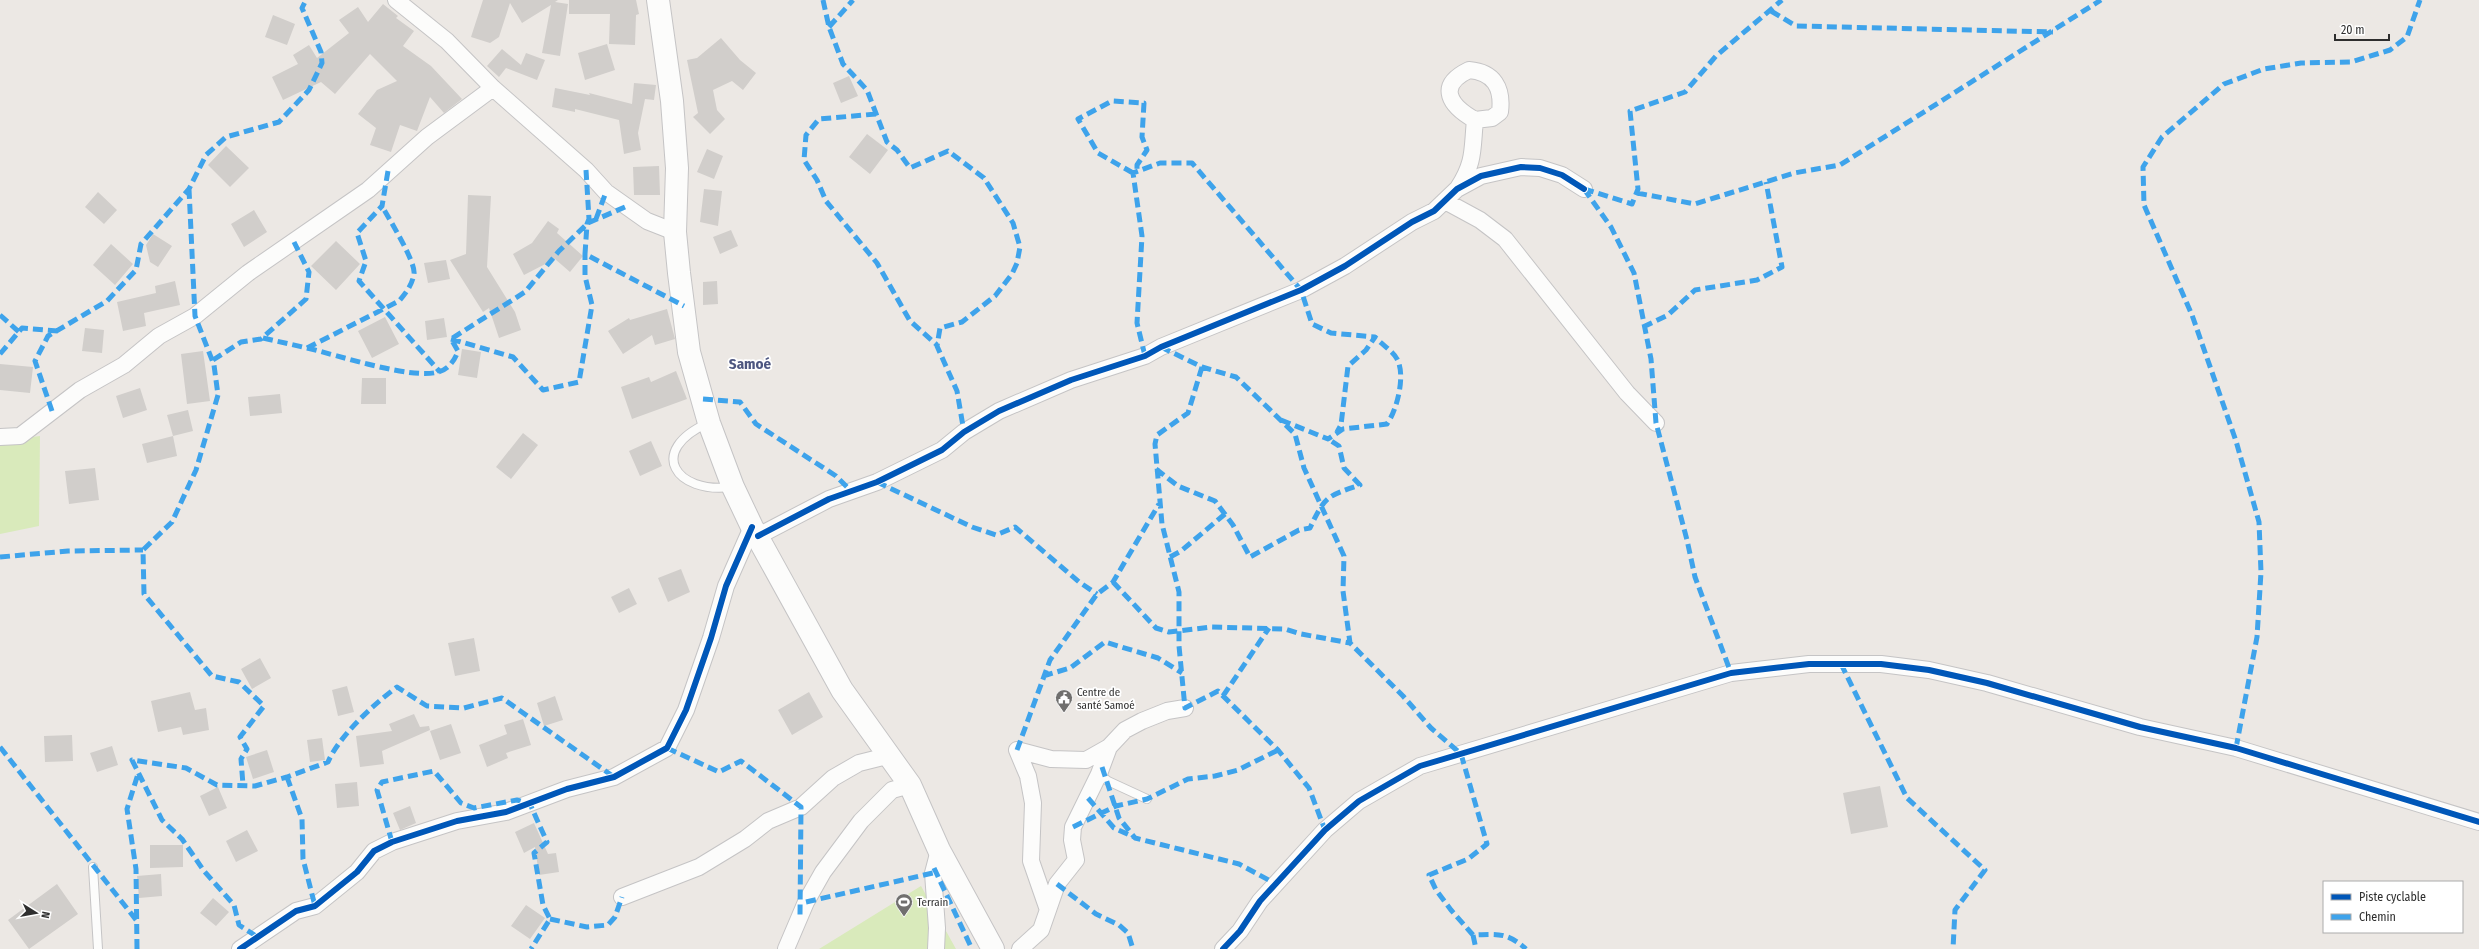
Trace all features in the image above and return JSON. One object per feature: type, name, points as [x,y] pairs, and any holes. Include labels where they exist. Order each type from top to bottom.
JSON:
[{"type":"main road","points":[[658,0],[672,101],[677,168],[674,232],[689,352],[709,423],[733,487],[838,685],[887,756],[910,785],[939,850],[993,949]]},
{"type":"street","points":[[396,0],[447,41],[493,88],[537,125],[611,196],[648,221],[674,232]]},
{"type":"street","points":[[0,437],[20,436],[80,390],[124,365],[159,336],[195,316],[248,273],[368,190],[427,137],[493,88]]},
{"type":"street","points":[[240,949],[296,911],[315,906],[357,872],[374,852],[392,842],[457,821],[506,812],[567,789],[614,777],[667,748],[686,710],[711,638],[726,586],[755,531],[829,499],[877,482],[942,450],[964,432],[999,411],[1071,380],[1145,356],[1161,347],[1300,290],[1345,266],[1412,222],[1434,211],[1457,189],[1469,171],[1473,150],[1475,120]]},
{"type":"street","points":[[1457,189],[1481,176],[1521,166],[1540,168],[1562,175],[1584,189]]},
{"type":"street","points":[[1445,201],[1480,220],[1505,239],[1627,393],[1656,423]]},
{"type":"street","points":[[1223,949],[1240,930],[1260,901],[1325,830],[1360,801],[1420,766],[1731,673],[1777,666],[1809,664],[1881,664],[1929,670],[1980,681],[2140,727],[2236,748],[2479,822]]},
{"type":"street","points":[[1048,910],[1031,861],[1030,830],[1033,803],[1028,776],[1017,750],[1051,759],[1086,760],[1109,747],[1126,730],[1142,721],[1167,712],[1185,708]]},
{"type":"street","points":[[1020,949],[1040,930],[1057,884],[1076,860],[1072,840],[1074,827],[1099,774],[1109,747]]},
{"type":"street","points":[[622,897],[699,866],[745,839],[768,821],[800,807],[833,778],[859,763],[887,756]]},
{"type":"street","points":[[786,949],[806,902],[823,872],[861,821],[892,790],[910,785]]},
{"type":"street","points":[[936,949],[937,928],[933,873],[939,850]]},
{"type":"lane","points":[[709,423],[690,431],[681,439],[674,449],[674,463],[680,476],[692,483],[714,490],[733,487]]},
{"type":"lane","points":[[1099,774],[1108,781],[1147,799]]},
{"type":"lane","points":[[93,867],[98,949]]},
{"type":"green space","points":[[40,436],[39,526],[0,534],[0,441]]},
{"type":"green space","name":"Terrain","points":[[921,886],[956,949],[819,949]]},
{"type":"building","points":[[483,0],[558,0],[555,2],[568,4],[560,56],[542,53],[551,5],[522,23],[510,3],[499,37],[490,43],[471,37]]},
{"type":"building","points":[[569,0],[636,0],[639,14],[636,15],[635,45],[609,44],[610,14],[569,14]]},
{"type":"building","points":[[383,4],[398,16],[396,18],[414,31],[403,46],[431,66],[462,99],[444,113],[430,97],[417,131],[400,125],[391,152],[370,145],[376,128],[358,114],[377,90],[397,81],[370,54],[335,94],[321,82],[283,100],[272,77],[298,64],[293,55],[309,45],[317,58],[349,33],[339,20],[358,7],[368,22]]},
{"type":"building","points":[[273,15],[295,24],[287,45],[265,37]]},
{"type":"building","points":[[721,38],[740,60],[756,73],[743,90],[732,81],[713,90],[717,110],[725,119],[710,134],[693,117],[698,113],[687,60],[697,58]]},
{"type":"building","points":[[607,44],[615,70],[585,80],[578,53]]},
{"type":"building","points":[[502,49],[521,65],[526,53],[545,60],[537,80],[506,68],[499,77],[487,66]]},
{"type":"building","points":[[849,76],[858,96],[841,103],[833,83]]},
{"type":"building","points":[[634,83],[656,85],[654,100],[645,99],[638,133],[641,150],[624,154],[619,120],[575,109],[575,112],[552,107],[555,88],[590,95],[589,93],[632,104]]},
{"type":"building","points":[[867,134],[888,150],[870,174],[849,157]]},
{"type":"building","points":[[226,146],[249,168],[230,187],[208,165]]},
{"type":"building","points":[[707,149],[723,156],[714,179],[697,172]]},
{"type":"building","points":[[659,166],[660,195],[634,195],[633,167]]},
{"type":"building","points":[[704,189],[722,191],[718,226],[700,222]]},
{"type":"building","points":[[98,192],[117,210],[104,224],[85,207]]},
{"type":"building","points":[[468,195],[491,196],[487,267],[515,312],[521,330],[499,338],[489,308],[483,312],[450,260],[466,254]]},
{"type":"building","points":[[254,210],[267,232],[244,247],[231,224]]},
{"type":"building","points":[[548,221],[559,229],[557,233],[583,256],[570,272],[555,259],[524,275],[513,254],[532,243]]},
{"type":"building","points":[[731,230],[738,246],[720,254],[713,237]]},
{"type":"building","points":[[153,234],[172,246],[158,267],[150,262],[146,245]]},
{"type":"building","points":[[336,241],[360,264],[336,290],[311,266]]},
{"type":"building","points":[[111,244],[133,264],[115,285],[93,265]]},
{"type":"building","points":[[446,260],[450,279],[428,283],[424,263]]},
{"type":"building","points":[[175,281],[180,305],[144,313],[146,326],[123,331],[117,302],[156,293],[155,286]]},
{"type":"building","points":[[717,281],[718,304],[703,305],[703,282]]},
{"type":"building","points":[[667,309],[675,339],[655,345],[652,335],[623,354],[608,331],[629,318],[630,320]]},
{"type":"building","points":[[385,317],[399,344],[372,358],[358,331]]},
{"type":"building","points":[[444,318],[447,337],[427,340],[425,321]]},
{"type":"building","points":[[85,328],[104,330],[102,353],[82,351]]},
{"type":"building","points":[[462,349],[481,352],[477,378],[458,375]]},
{"type":"building","points":[[203,351],[210,401],[187,404],[181,354]]},
{"type":"building","points":[[0,364],[33,367],[30,393],[0,390]]},
{"type":"building","points":[[676,371],[687,399],[632,419],[621,387],[649,377],[651,382]]},
{"type":"building","points":[[362,378],[386,378],[386,404],[361,404]]},
{"type":"building","points":[[140,388],[147,410],[123,418],[116,396]]},
{"type":"building","points":[[280,394],[282,413],[250,416],[248,397]]},
{"type":"building","points":[[188,410],[193,431],[173,436],[167,415]]},
{"type":"building","points":[[523,433],[538,445],[511,479],[496,467]]},
{"type":"building","points":[[173,436],[177,456],[147,463],[142,444]]},
{"type":"building","points":[[651,441],[662,466],[640,476],[629,451]]},
{"type":"building","points":[[95,468],[99,500],[69,504],[65,471]]},
{"type":"building","points":[[681,569],[690,592],[668,602],[658,578]]},
{"type":"building","points":[[629,588],[637,604],[619,613],[611,597]]},
{"type":"building","points":[[474,638],[480,671],[455,676],[448,643]]},
{"type":"building","points":[[260,658],[271,678],[252,689],[241,669]]},
{"type":"building","points":[[347,686],[354,712],[338,716],[332,690]]},
{"type":"building","points":[[190,692],[195,710],[206,708],[209,730],[183,735],[181,727],[158,732],[151,701]]},
{"type":"building","points":[[809,692],[823,717],[792,735],[778,710]]},
{"type":"building","points":[[555,696],[563,720],[544,726],[537,703]]},
{"type":"building","points":[[414,714],[420,727],[429,726],[430,730],[382,751],[384,764],[360,767],[356,736],[392,731],[389,724]]},
{"type":"building","points":[[523,719],[531,745],[506,753],[508,758],[487,767],[479,745],[507,734],[504,725]]},
{"type":"building","points":[[451,724],[461,753],[440,760],[430,731]]},
{"type":"building","points":[[72,735],[73,761],[45,762],[44,736]]},
{"type":"building","points":[[322,738],[325,760],[310,762],[307,740]]},
{"type":"building","points":[[112,746],[118,765],[97,772],[90,753]]},
{"type":"building","points":[[267,750],[274,772],[253,779],[246,757]]},
{"type":"building","points":[[357,782],[359,806],[337,808],[335,784]]},
{"type":"building","points":[[1880,786],[1888,827],[1851,834],[1843,793]]},
{"type":"building","points":[[218,787],[227,808],[209,816],[200,796]]},
{"type":"building","points":[[410,806],[416,823],[400,830],[393,813]]},
{"type":"building","points":[[534,823],[548,854],[556,853],[559,872],[539,875],[535,847],[524,853],[515,832]]},
{"type":"building","points":[[247,830],[258,851],[236,862],[226,841]]},
{"type":"building","points":[[150,845],[183,845],[183,867],[150,868]]},
{"type":"building","points":[[161,874],[162,896],[139,898],[137,876]]},
{"type":"building","points":[[57,884],[78,914],[29,949],[8,920]]},
{"type":"building","points":[[213,898],[229,912],[216,926],[200,913]]},
{"type":"building","points":[[526,905],[545,918],[530,939],[511,926]]},
{"type":"marked path","points":[[52,411],[35,361],[48,336],[107,301],[136,270],[141,244],[189,189],[206,155],[226,137],[279,122],[309,90],[322,63],[321,52],[302,8],[306,0]]},
{"type":"marked path","points":[[823,0],[829,27],[843,64],[867,90],[887,142],[897,150],[910,168],[948,151],[984,178],[1013,223],[1020,247],[1017,263],[1012,274],[995,296],[962,322],[940,328],[937,346],[957,391],[964,432]]},
{"type":"marked path","points":[[829,27],[853,0]]},
{"type":"marked path","points":[[1584,189],[1632,204],[1638,189],[1630,111],[1685,92],[1716,56],[1782,0]]},
{"type":"marked path","points":[[1637,193],[1695,204],[1794,173],[1840,165],[2101,0]]},
{"type":"marked path","points":[[2236,748],[2257,637],[2261,572],[2259,522],[2236,441],[2192,315],[2144,205],[2143,167],[2162,137],[2224,84],[2264,69],[2301,63],[2351,62],[2390,50],[2407,37],[2420,0]]},
{"type":"marked path","points":[[1771,11],[1796,26],[2053,32]]},
{"type":"marked path","points":[[1133,173],[1098,153],[1078,119],[1112,101],[1144,103],[1142,137],[1147,150],[1137,165],[1137,171]]},
{"type":"marked path","points":[[876,114],[819,119],[806,135],[804,160],[817,180],[826,201],[877,263],[910,321],[937,345]]},
{"type":"marked path","points":[[1145,356],[1137,323],[1142,236],[1133,173],[1160,163],[1192,163],[1301,290],[1312,324],[1331,333],[1375,337],[1366,350],[1348,366],[1341,425],[1337,432]]},
{"type":"marked path","points":[[586,170],[589,219],[587,224],[585,254],[684,306]]},
{"type":"marked path","points":[[388,171],[382,206],[357,233],[366,261],[359,281],[440,372]]},
{"type":"marked path","points":[[1643,327],[1668,315],[1695,290],[1757,280],[1782,267],[1766,182]]},
{"type":"marked path","points":[[189,189],[195,316],[214,365],[218,395],[196,470],[172,522],[143,550],[144,594],[212,676],[239,682],[264,706],[240,737],[247,749],[241,759],[243,785]]},
{"type":"marked path","points":[[1584,189],[1611,227],[1634,273],[1651,359],[1656,423],[1687,540],[1695,577],[1731,673]]},
{"type":"marked path","points":[[596,219],[606,192]]},
{"type":"marked path","points":[[263,338],[307,348],[399,301],[412,282],[414,274],[413,268],[407,251],[382,206]]},
{"type":"marked path","points":[[307,348],[393,370],[426,374],[442,371],[451,364],[458,351],[451,339],[525,292],[559,251],[588,223],[625,207]]},
{"type":"marked path","points":[[213,360],[241,342],[261,339],[306,299],[309,272],[294,242]]},
{"type":"marked path","points":[[451,339],[513,357],[543,390],[579,382],[592,305],[585,276],[585,254]]},
{"type":"marked path","points":[[0,315],[19,332]]},
{"type":"marked path","points":[[0,354],[22,328],[58,331]]},
{"type":"marked path","points":[[1281,420],[1328,439],[1343,429],[1387,424],[1397,402],[1401,374],[1400,366],[1393,353],[1375,337]]},
{"type":"marked path","points":[[1161,347],[1202,367],[1236,377],[1295,434],[1304,468],[1344,556],[1343,591],[1350,643],[1403,696],[1431,728],[1461,754],[1487,844],[1468,859],[1429,875],[1436,890],[1473,935],[1501,935],[1519,943],[1526,949]]},
{"type":"marked path","points":[[1202,367],[1188,413],[1157,435],[1155,444],[1162,524],[1179,592],[1179,646],[1185,708],[1218,691],[1278,750],[1309,788],[1325,830]]},
{"type":"marked path","points":[[703,399],[740,402],[756,424],[836,476],[851,491]]},
{"type":"marked path","points":[[1156,469],[1178,486],[1215,501],[1233,525],[1250,557],[1299,530],[1310,528],[1320,509],[1328,499],[1340,492],[1360,485],[1344,468],[1339,446],[1328,439]]},
{"type":"marked path","points":[[877,482],[972,527],[996,535],[1015,527],[1079,582],[1097,594]]},
{"type":"marked path","points":[[1017,750],[1050,660],[1097,594],[1113,582],[1159,504]]},
{"type":"marked path","points":[[1170,557],[1181,551],[1225,514]]},
{"type":"marked path","points":[[0,557],[68,551],[143,550]]},
{"type":"marked path","points":[[1113,582],[1156,628],[1169,632],[1212,627],[1285,629],[1301,634],[1350,643]]},
{"type":"marked path","points":[[1223,696],[1269,628]]},
{"type":"marked path","points":[[1043,676],[1070,668],[1105,642],[1158,658],[1182,673]]},
{"type":"marked path","points":[[1841,664],[1907,798],[1985,870],[1955,910],[1953,949]]},
{"type":"marked path","points":[[256,936],[239,925],[234,905],[204,871],[182,839],[162,820],[132,760],[186,768],[217,785],[255,786],[287,777],[328,762],[340,742],[358,721],[397,687],[427,706],[464,708],[502,698],[614,777]]},
{"type":"marked path","points":[[0,747],[137,921]]},
{"type":"marked path","points":[[667,748],[719,772],[741,761],[801,807],[800,916]]},
{"type":"marked path","points":[[1073,827],[1116,806],[1147,799],[1188,779],[1215,776],[1238,770],[1278,750]]},
{"type":"marked path","points":[[1102,767],[1119,818],[1135,838],[1239,864],[1276,884]]},
{"type":"marked path","points":[[392,842],[377,790],[382,782],[434,771],[461,803],[474,808],[517,800],[530,804],[547,842],[534,853],[543,905],[550,919],[531,949]]},
{"type":"marked path","points":[[137,949],[136,869],[127,809],[138,774]]},
{"type":"marked path","points":[[287,777],[302,819],[303,859],[315,906]]},
{"type":"marked path","points":[[1088,798],[1114,828],[1134,837]]},
{"type":"marked path","points":[[934,868],[972,949]]},
{"type":"marked path","points":[[806,902],[933,873]]},
{"type":"marked path","points":[[1057,884],[1096,914],[1119,925],[1128,933],[1133,949]]},
{"type":"marked path","points":[[550,919],[587,927],[608,925],[615,917],[622,897]]},
{"type":"marked path","points":[[1473,935],[1476,949]]},
{"type":"cycle path","points":[[758,536],[829,499],[877,482],[942,450],[964,432],[999,411],[1071,380],[1145,356],[1161,347],[1301,290],[1345,266],[1412,222],[1434,211],[1457,189],[1481,176],[1521,167],[1540,168],[1562,175],[1584,189]]},
{"type":"cycle path","points":[[240,949],[296,911],[315,906],[357,872],[374,851],[392,842],[457,821],[506,812],[567,789],[614,777],[667,748],[686,710],[711,638],[726,586],[752,527]]},
{"type":"cycle path","points":[[1223,949],[1240,931],[1260,901],[1325,830],[1359,801],[1420,766],[1731,673],[1809,664],[1881,664],[1929,670],[1987,683],[2140,727],[2236,748],[2479,822]]},
{"type":"place","name":"Centre de santé Samoé","points":[[1064,713]]},
{"type":"place","name":"Terrain","points":[[904,917]]},
{"type":"district","name":"Samoé","points":[[750,364]]}]
